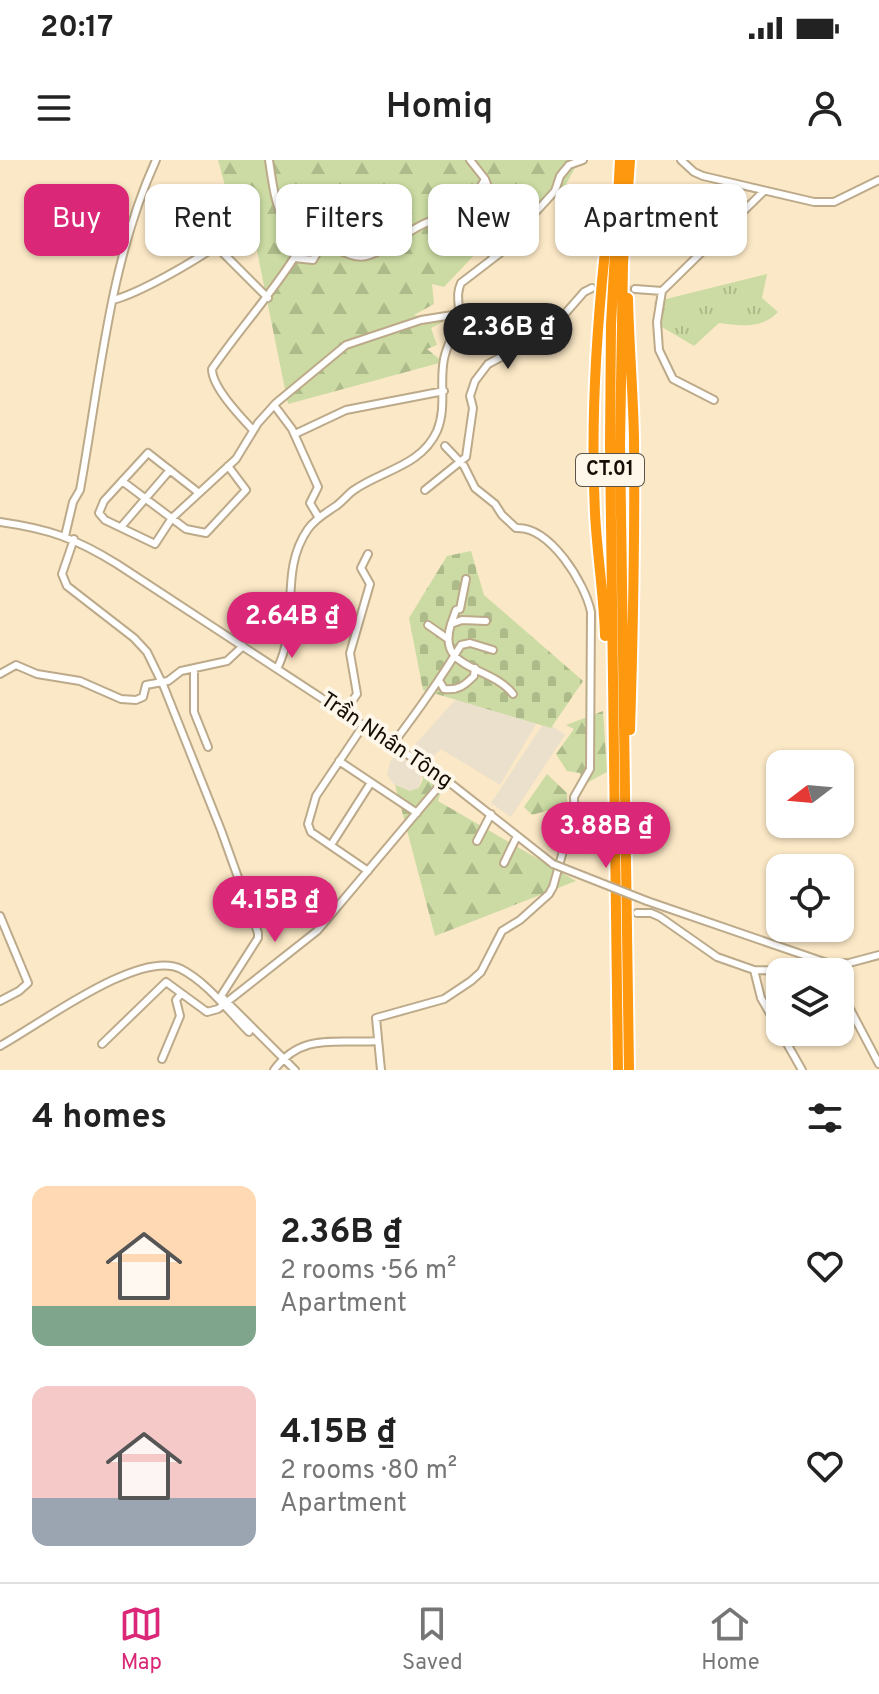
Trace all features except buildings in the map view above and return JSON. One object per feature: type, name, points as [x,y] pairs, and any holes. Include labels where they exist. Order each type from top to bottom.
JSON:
[{"type":"highway","name":"CT.01","points":[[618,160],[611,325],[619,794],[626,861],[629,1070]]},
{"type":"highway","points":[[618,160],[599,303],[593,380],[595,515],[619,778]]},
{"type":"highway","points":[[619,778],[635,568],[634,433],[629,359],[631,160]]},
{"type":"highway","points":[[618,1070],[614,831],[619,794]]},
{"type":"street","points":[[65,536],[73,502],[80,490],[118,269],[138,199],[156,160]]},
{"type":"street","points":[[269,160],[276,198]]},
{"type":"street","points":[[470,160],[487,184]]},
{"type":"street","points":[[277,669],[290,626],[290,571],[304,536],[319,518],[354,490],[409,462],[424,450],[437,430],[444,391],[443,362],[459,314],[457,292],[461,283],[521,237],[524,225],[555,191],[560,176],[569,165],[583,160]]},
{"type":"street","points":[[681,160],[703,176],[814,202],[834,202],[879,180]]},
{"type":"street","points":[[482,184],[485,179]]},
{"type":"street","points":[[714,400],[673,379],[659,350],[657,322],[662,291],[763,192]]},
{"type":"street","points":[[113,300],[203,256],[216,246],[268,298]]},
{"type":"street","points":[[253,430],[232,408],[211,371],[247,320],[268,298],[294,258],[313,260],[315,256]]},
{"type":"street","points":[[425,490],[466,457],[473,408],[470,396],[475,381],[488,364],[549,332],[584,292],[592,288]]},
{"type":"street","points":[[635,289],[662,291]]},
{"type":"street","points":[[199,493],[148,453],[104,501],[99,513],[101,518],[153,544],[172,518],[236,459],[253,430],[274,405],[346,345],[421,320],[459,314]]},
{"type":"street","points":[[295,434],[346,410],[444,391]]},
{"type":"street","points":[[274,405],[295,434],[318,487],[310,503],[319,518]]},
{"type":"street","points":[[381,1070],[376,1018],[444,999],[471,981],[481,972],[502,931],[520,920],[549,894],[556,881],[565,844],[575,829],[574,797],[590,769],[591,612],[586,590],[553,547],[525,527],[516,528],[495,504],[475,488],[461,463],[445,446]]},
{"type":"street","points":[[122,481],[186,529],[206,533],[245,492],[244,484],[228,466]]},
{"type":"street","points":[[121,527],[170,470]]},
{"type":"street","name":"Trần Nhân Tông","points":[[0,522],[43,529],[74,539],[117,564],[445,779],[553,864],[647,901],[813,958]]},
{"type":"street","points":[[74,539],[62,574],[63,580],[147,652],[221,830],[258,933],[258,938],[221,994],[224,1003]]},
{"type":"street","points":[[344,713],[357,694],[350,653],[370,584],[361,568],[368,554]]},
{"type":"street","points":[[466,579],[460,609],[456,610],[451,624],[448,647],[459,663],[492,676],[513,694]]},
{"type":"street","points":[[451,624],[462,620],[486,621]]},
{"type":"street","points":[[428,625],[448,639]]},
{"type":"street","points":[[392,745],[440,682],[464,643],[493,650]]},
{"type":"street","points":[[0,674],[18,665],[35,673],[80,681],[111,696],[129,700],[142,698],[145,686],[161,682],[181,671],[227,661],[243,646]]},
{"type":"street","points":[[440,682],[444,689],[464,686],[474,676],[475,668]]},
{"type":"street","points":[[194,670],[194,712],[208,747]]},
{"type":"street","points":[[363,726],[314,802],[308,824],[311,832],[368,871]]},
{"type":"street","points":[[339,761],[417,813]]},
{"type":"street","points":[[102,1044],[166,982],[207,1012],[218,1009],[317,931],[445,779]]},
{"type":"street","points":[[331,845],[370,784]]},
{"type":"street","points":[[477,841],[491,814]]},
{"type":"street","points":[[504,863],[517,836]]},
{"type":"street","points":[[637,913],[660,917],[717,957],[754,970],[766,970]]},
{"type":"street","points":[[0,916],[28,983],[0,1001]]},
{"type":"street","points":[[854,962],[879,955]]},
{"type":"street","points":[[0,1046],[107,983],[165,964],[179,968],[204,986],[292,1070]]},
{"type":"street","points":[[754,970],[761,998],[802,1070]]},
{"type":"street","points":[[162,1059],[180,1016],[169,984]]},
{"type":"street","points":[[176,1000],[184,995]]},
{"type":"street","points":[[854,1017],[879,1064]]},
{"type":"street","points":[[274,1070],[281,1060],[301,1045],[378,1041]]},
{"type":"shaded area","points":[[464,690],[537,723],[500,785],[441,749],[430,760],[412,748]]},
{"type":"shaded area","points":[[545,721],[565,735],[511,817],[491,803]]},
{"type":"shaded area","points":[[393,758],[411,760],[422,773],[419,788],[411,791],[398,789],[387,775]]},
{"type":"green space","points":[[218,160],[579,160],[566,184],[555,184],[555,196],[539,206],[539,184],[428,184],[428,256],[473,256],[444,287],[432,284],[434,304],[414,315],[445,321],[431,328],[437,345],[427,349],[443,362],[288,404],[258,256],[260,184],[225,184]]},
{"type":"green space","points":[[767,274],[762,298],[778,312],[765,321],[743,325],[719,323],[694,346],[662,327],[654,302]]},
{"type":"green space","points":[[471,551],[484,595],[583,681],[551,728],[423,690],[409,618],[447,556]]},
{"type":"green space","points":[[603,711],[607,772],[581,786],[580,773],[567,771],[556,754],[574,729],[566,725]]},
{"type":"green space","points":[[418,765],[445,779],[438,801],[576,881],[435,936],[395,785],[410,791],[419,788],[423,779]]},
{"type":"green space","points":[[547,774],[567,793],[568,825],[556,808],[532,815],[524,807]]},
{"type":"tunnel","points":[[592,288],[635,289]]}]
